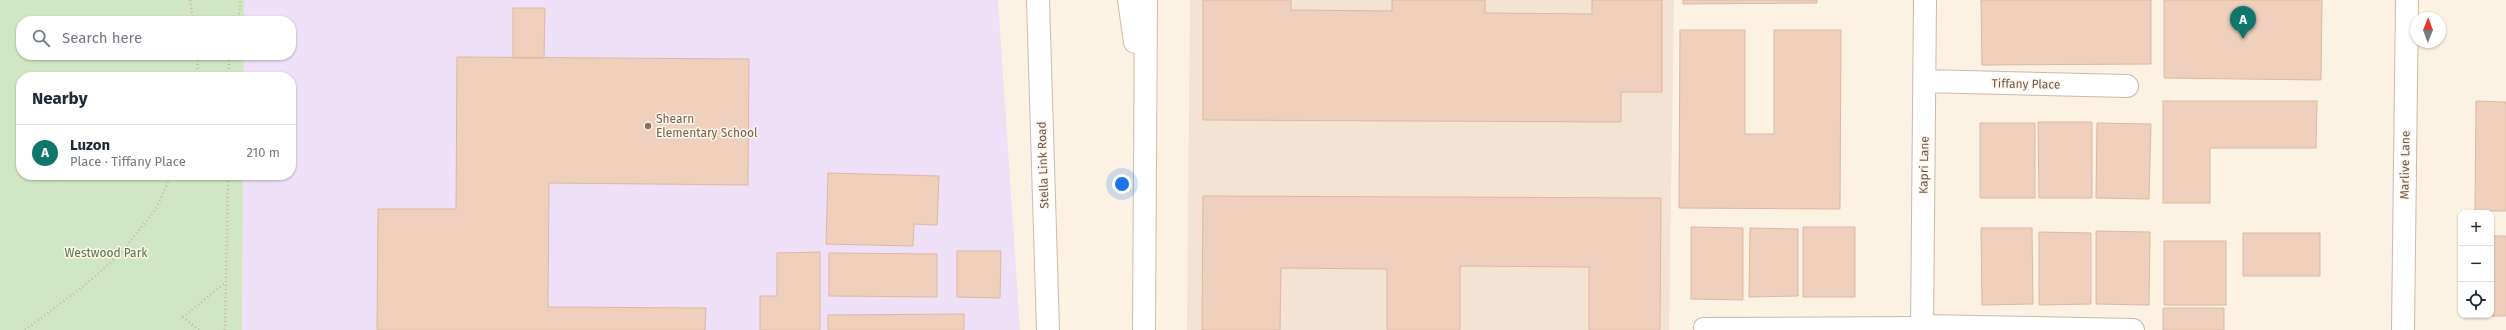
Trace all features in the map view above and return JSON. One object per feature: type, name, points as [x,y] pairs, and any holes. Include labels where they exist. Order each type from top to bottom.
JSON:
[{"type":"street","name":"Stella Link Road","points":[[1038,0],[1048,330]]},
{"type":"street","points":[[1129,0],[1145,111]]},
{"type":"street","points":[[1144,330],[1146,0]]},
{"type":"street","name":"Kapri Lane","points":[[1922,328],[1925,0]]},
{"type":"street","name":"Marlive Lane","points":[[2403,330],[2407,0]]},
{"type":"street","name":"Tiffany Place","points":[[1924,81],[2127,86]]},
{"type":"street","points":[[1922,328],[2133,330]]},
{"type":"lane","points":[[1704,327],[1922,328]]},
{"type":"path","points":[[190,0],[192,16]]},
{"type":"path","points":[[238,16],[240,11],[240,0]]},
{"type":"path","points":[[197,72],[198,60]]},
{"type":"path","points":[[229,60],[229,72]]},
{"type":"path","points":[[25,330],[85,285],[120,254],[156,209],[169,180]]},
{"type":"path","points":[[225,330],[228,180]]},
{"type":"path","points":[[199,330],[183,317],[226,282]]},
{"type":"shaded area","name":"Shearn Elementary School","points":[[244,0],[998,0],[1020,330],[242,330],[243,180],[296,180],[296,72],[243,72],[244,60],[296,60],[296,16],[244,16]]},
{"type":"shaded area","points":[[1190,0],[1674,0],[1669,330],[1187,330]]},
{"type":"green space","name":"Westwood Park","points":[[0,0],[244,0],[244,16],[16,16],[16,60],[244,60],[243,72],[16,72],[16,180],[243,180],[242,330],[0,330]]},
{"type":"building","points":[[1203,0],[1291,0],[1291,10],[1392,11],[1392,0],[1485,0],[1485,13],[1592,14],[1592,0],[1662,0],[1662,92],[1621,92],[1621,122],[1203,120]]},
{"type":"building","points":[[1683,0],[1817,0],[1817,3],[1683,4]]},
{"type":"building","points":[[1981,0],[2151,0],[2151,64],[1982,65]]},
{"type":"building","points":[[2164,0],[2322,0],[2321,80],[2164,78]]},
{"type":"building","points":[[513,8],[545,8],[544,58],[513,58]]},
{"type":"building","points":[[1680,30],[1745,30],[1745,134],[1774,134],[1774,30],[1841,30],[1840,209],[1679,208]]},
{"type":"building","points":[[457,57],[749,59],[748,185],[549,183],[548,307],[706,308],[705,330],[377,330],[378,209],[456,209]]},
{"type":"building","points":[[2163,101],[2317,101],[2316,148],[2210,148],[2210,203],[2163,203]]},
{"type":"building","points":[[2476,101],[2506,102],[2506,211],[2475,210]]},
{"type":"building","points":[[2038,122],[2092,122],[2092,198],[2039,198]]},
{"type":"building","points":[[1980,123],[2035,123],[2035,198],[1980,198]]},
{"type":"building","points":[[2097,123],[2151,124],[2149,199],[2096,198]]},
{"type":"building","points":[[828,173],[939,176],[937,225],[914,224],[913,246],[826,244]]},
{"type":"building","points":[[1203,196],[1661,198],[1660,330],[1589,330],[1589,267],[1460,266],[1460,330],[1387,330],[1387,269],[1281,268],[1280,330],[1202,330]]},
{"type":"building","points":[[1691,227],[1743,228],[1743,300],[1691,299]]},
{"type":"building","points":[[1803,227],[1855,227],[1855,297],[1803,297]]},
{"type":"building","points":[[1750,228],[1798,229],[1798,296],[1749,297]]},
{"type":"building","points":[[1981,228],[2032,228],[2033,304],[1982,305]]},
{"type":"building","points":[[2096,231],[2150,232],[2149,305],[2096,304]]},
{"type":"building","points":[[2039,232],[2091,233],[2091,304],[2039,305]]},
{"type":"building","points":[[2243,233],[2320,233],[2320,276],[2243,276]]},
{"type":"building","points":[[2494,236],[2506,236],[2506,316],[2494,316]]},
{"type":"building","points":[[2164,241],[2226,241],[2226,305],[2164,305]]},
{"type":"building","points":[[957,251],[1001,251],[1000,298],[957,297]]},
{"type":"building","points":[[820,252],[820,330],[760,330],[760,296],[777,296],[777,253]]},
{"type":"building","points":[[829,253],[937,254],[937,297],[829,296]]},
{"type":"building","points":[[2163,308],[2224,308],[2224,330],[2163,330]]},
{"type":"building","points":[[964,314],[964,330],[828,330],[828,315]]},
{"type":"place","name":"Luzon","points":[[2243,39]]},
{"type":"place","name":"Shearn Elementary School","points":[[648,126]]}]
